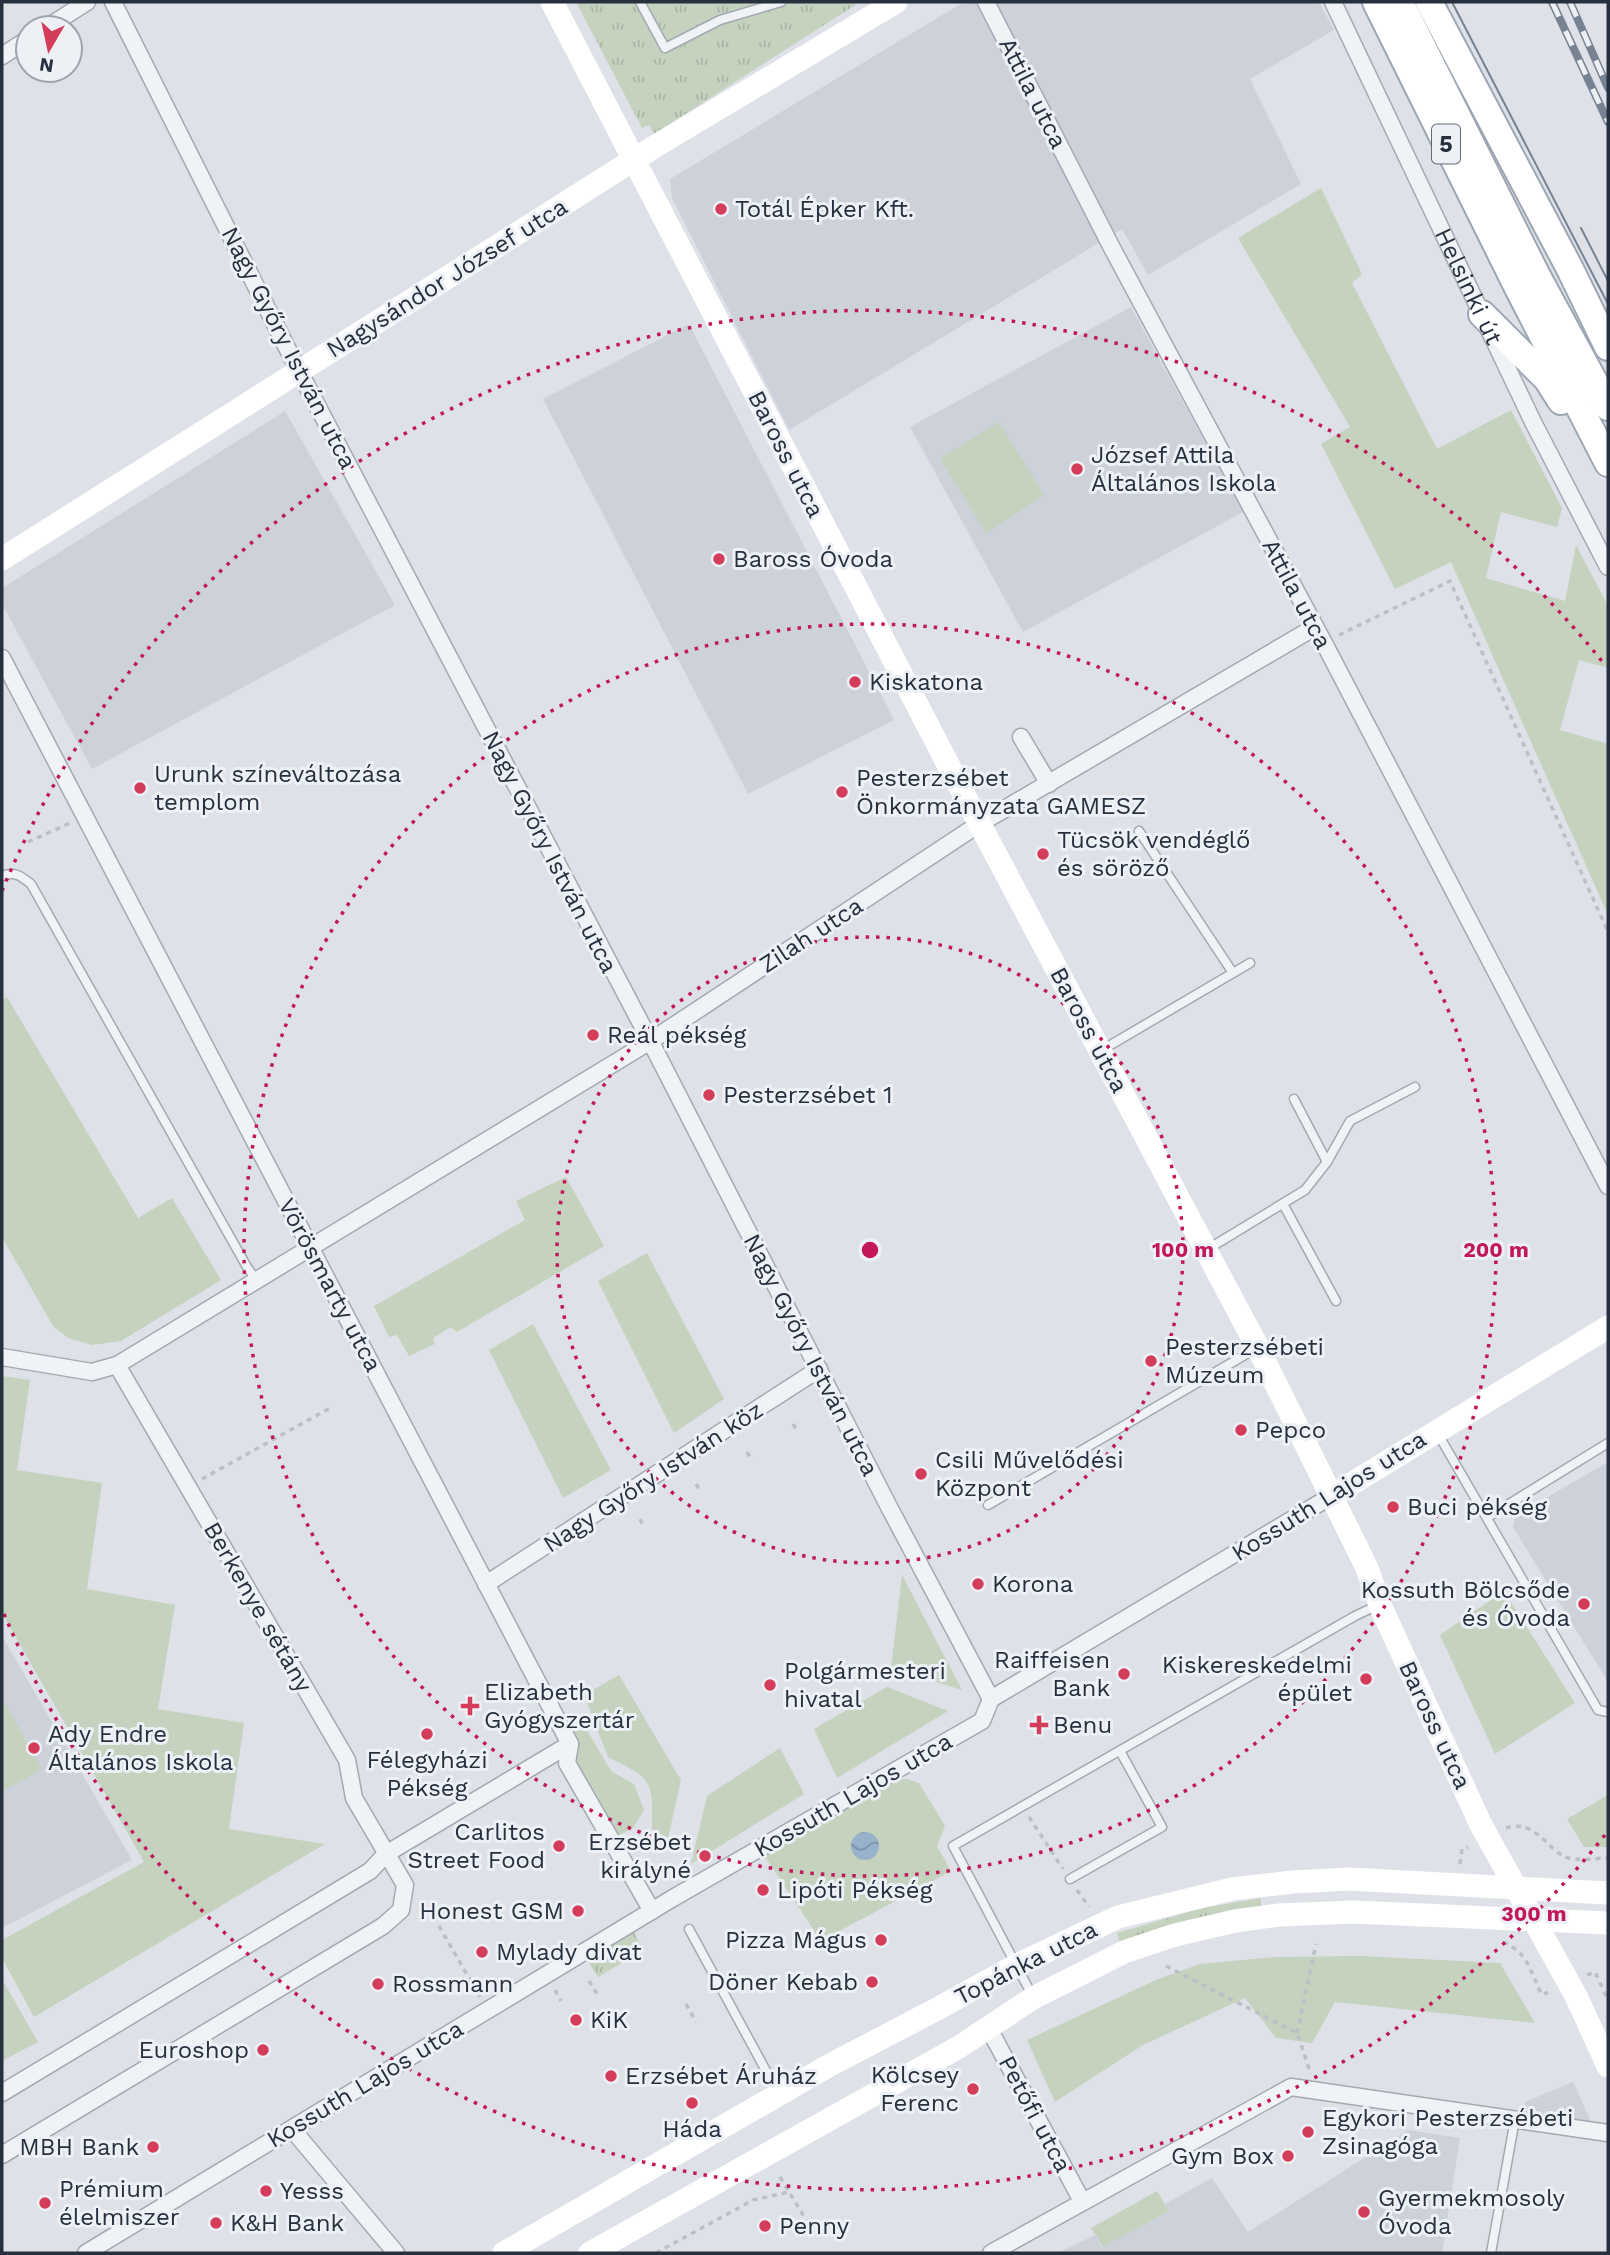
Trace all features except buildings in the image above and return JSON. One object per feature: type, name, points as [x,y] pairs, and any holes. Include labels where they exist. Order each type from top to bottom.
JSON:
[{"type":"main road","name":"Helsinki út","points":[[1376,2],[1527,281],[1608,407]]},
{"type":"main road","name":"Helsinki út","points":[[1400,2],[1604,455]]},
{"type":"main road","points":[[1429,2],[1564,257],[1608,347]]},
{"type":"main road","points":[[1482,314],[1547,379],[1604,455]]},
{"type":"street","points":[[68,14],[87,2]]},
{"type":"street","name":"Nagy Győry István utca","points":[[113,2],[300,371],[657,1054],[888,1506],[991,1699]]},
{"type":"street","name":"Baross utca","points":[[552,2],[979,824],[1258,1348],[1333,1495],[1367,1568],[1380,1605],[1481,1825],[1576,1996],[1606,2056]]},
{"type":"street","name":"Nagysándor József utca","points":[[2,559],[634,160],[896,2]]},
{"type":"street","name":"Attila utca","points":[[986,2],[1112,248],[1324,643],[1608,1186]]},
{"type":"street","name":"Helsinki út","points":[[1333,2],[1533,422],[1608,567]]},
{"type":"street","name":"Zilah utca","points":[[117,1365],[649,1042],[979,824],[1315,627]]},
{"type":"street","name":"Vörösmarty utca","points":[[2,658],[570,1744],[567,1763],[652,1911]]},
{"type":"street","points":[[1021,737],[1049,784]]},
{"type":"street","name":"Kossuth Lajos utca","points":[[86,2253],[652,1911],[982,1721],[991,1699],[1608,1327]]},
{"type":"street","points":[[2,1357],[92,1372],[117,1365]]},
{"type":"street","name":"Berkenye sétány","points":[[117,1365],[347,1760],[354,1798],[405,1885]]},
{"type":"street","name":"Nagy Győry István köz","points":[[486,1584],[819,1369]]},
{"type":"street","points":[[2,2092],[370,1871],[386,1854],[570,1744]]},
{"type":"street","name":"Topánka utca","points":[[504,2253],[779,2094],[1015,1966],[1118,1917],[1231,1889],[1349,1879],[1608,1893]]},
{"type":"street","points":[[2,2155],[383,1926],[401,1910],[405,1885]]},
{"type":"street","name":"Topánka utca","points":[[590,2253],[947,2053],[1033,1998],[1124,1952],[1175,1935],[1279,1914],[1354,1912],[1608,1923]]},
{"type":"street","name":"Petőfi utca","points":[[988,2027],[1082,2202]]},
{"type":"street","points":[[991,2253],[1290,2087],[1608,2133]]},
{"type":"street","points":[[292,2129],[396,2253]]},
{"type":"lane","points":[[640,2],[665,48],[720,20],[781,2]]},
{"type":"lane","points":[[1139,831],[1233,973]]},
{"type":"lane","points":[[2,876],[9,873],[20,875],[31,884],[257,1281]]},
{"type":"lane","points":[[1099,1052],[1250,963]]},
{"type":"lane","points":[[1206,1250],[1305,1190],[1327,1162],[1350,1121],[1415,1087]]},
{"type":"lane","points":[[1294,1099],[1327,1162]]},
{"type":"lane","points":[[1283,1204],[1336,1301]]},
{"type":"lane","points":[[988,1505],[1258,1348]]},
{"type":"lane","points":[[1436,1431],[1598,1710],[1608,1712]]},
{"type":"lane","points":[[1488,1517],[1608,1443]]},
{"type":"lane","points":[[1033,1998],[953,1846],[1355,1616],[1380,1605]]},
{"type":"lane","points":[[1070,1879],[1162,1827],[1120,1751]]},
{"type":"lane","points":[[689,1929],[779,2094]]},
{"type":"lane","points":[[1491,2253],[1515,2119]]},
{"type":"path","points":[[1324,643],[1450,580],[1608,932]]},
{"type":"path","points":[[28,842],[74,821]]},
{"type":"path","points":[[188,1487],[332,1407]]},
{"type":"path","points":[[793,1424],[797,1432]]},
{"type":"path","points":[[747,1452],[752,1461]]},
{"type":"path","points":[[696,1484],[701,1492]]},
{"type":"path","points":[[639,1519],[645,1528]]},
{"type":"path","points":[[1524,1828],[1533,1830],[1562,1856],[1608,1858]]},
{"type":"path","points":[[405,1885],[432,1914],[488,2010]]},
{"type":"path","points":[[1499,1940],[1527,1959],[1542,1995]]},
{"type":"path","points":[[1316,1944],[1297,2033],[1317,2091]]},
{"type":"path","points":[[1166,1966],[1297,2033]]},
{"type":"path","points":[[1595,1972],[1608,2000]]},
{"type":"path","points":[[589,1981],[598,1995]]},
{"type":"path","points":[[555,1990],[561,2001]]},
{"type":"path","points":[[686,2004],[696,2022]]},
{"type":"path","points":[[780,2177],[814,2233]]},
{"type":"path","points":[[656,2253],[753,2200],[789,2192]]},
{"type":"shaded area","points":[[964,2],[1319,2],[1334,30],[1250,79],[1301,184],[1148,275],[1122,229],[789,430],[672,198],[670,179]]},
{"type":"shaded area","name":"József Attila Általános Iskola","points":[[1131,307],[1243,512],[1023,632],[910,427]]},
{"type":"shaded area","name":"Baross Óvoda","points":[[689,324],[894,720],[748,794],[543,399]]},
{"type":"shaded area","points":[[285,411],[395,605],[92,769],[2,604],[2,588]]},
{"type":"shaded area","name":"Kossuth Bölcsőde és Óvoda","points":[[1608,1462],[1608,1682],[1513,1527],[1516,1515]]},
{"type":"shaded area","name":"Ady Endre Általános Iskola","points":[[2,1636],[132,1860],[2,1928]]},
{"type":"shaded area","points":[[1573,2082],[1592,2124],[1525,2116],[1525,2102]]},
{"type":"shaded area","name":"Gyermekmosoly Óvoda","points":[[1408,2130],[1460,2138],[1442,2253],[1058,2253],[1095,2235],[1102,2247],[1169,2211],[1165,2204],[1212,2178],[1248,2232]]},
{"type":"green space","points":[[576,2],[860,2],[654,134],[649,125],[642,128]]},
{"type":"green space","points":[[1321,188],[1362,274],[1352,283],[1437,449],[1511,410],[1562,508],[1557,527],[1501,512],[1486,578],[1565,601],[1576,545],[1608,606],[1608,668],[1579,660],[1560,730],[1608,744],[1608,915],[1451,562],[1395,589],[1321,444],[1350,427],[1238,238]]},
{"type":"green space","points":[[999,422],[1044,495],[986,533],[940,458]]},
{"type":"green space","points":[[7,997],[138,1218],[172,1198],[221,1280],[121,1341],[92,1345],[68,1338],[53,1326],[2,1237],[2,1000]]},
{"type":"green space","points":[[566,1177],[604,1246],[457,1332],[451,1327],[433,1338],[435,1344],[409,1356],[397,1335],[389,1337],[374,1306],[525,1220],[516,1201]]},
{"type":"green space","points":[[647,1253],[724,1399],[674,1433],[598,1281]]},
{"type":"green space","points":[[533,1324],[611,1470],[563,1498],[489,1350]]},
{"type":"green space","points":[[2,1376],[30,1380],[17,1470],[102,1483],[87,1589],[175,1605],[158,1709],[244,1723],[229,1829],[325,1844],[34,2017],[2,1958],[2,1940],[144,1862],[2,1613]]},
{"type":"green space","points":[[902,1575],[962,1690],[891,1668]]},
{"type":"green space","points":[[1504,1591],[1575,1703],[1495,1754],[1440,1635]]},
{"type":"green space","points":[[619,1675],[681,1780],[668,1838],[652,1829],[652,1800],[642,1776],[608,1757],[584,1695]]},
{"type":"green space","points":[[887,1687],[948,1711],[837,1778],[814,1729]]},
{"type":"green space","points":[[2,1698],[42,1769],[2,1792]]},
{"type":"green space","points":[[585,1727],[611,1771],[634,1784],[644,1810],[633,1828],[611,1839],[567,1763],[574,1732]]},
{"type":"green space","points":[[780,1748],[804,1794],[691,1864],[707,1796]]},
{"type":"green space","points":[[907,1779],[919,1783],[945,1826],[937,1846],[951,1871],[821,1941],[762,1852],[892,1780]]},
{"type":"green space","points":[[1608,1795],[1608,1847],[1584,1847],[1567,1819]]},
{"type":"green space","points":[[1261,1898],[1261,1906],[1120,1943],[1117,1933],[1202,1908]]},
{"type":"green space","points":[[632,1929],[644,1950],[598,1977],[585,1956]]},
{"type":"green space","points":[[1362,1956],[1500,1963],[1535,2023],[1335,2002],[1312,2043],[1276,2038],[1245,1998],[1143,2045],[1055,2102],[1027,2040],[1156,1980],[1200,1964],[1275,1957]]},
{"type":"green space","points":[[2,1982],[38,2042],[2,2061]]},
{"type":"green space","points":[[1157,2191],[1169,2211],[1103,2247],[1091,2228]]},
{"type":"water","points":[[865,1832],[875,1836],[879,1846],[875,1856],[865,1860],[855,1856],[851,1846],[855,1836]]},
{"type":"tram line","points":[[1452,2],[1608,304]]},
{"type":"tram line","points":[[1581,228],[1608,281]]},
{"type":"railway","points":[[1552,2],[1608,122]]},
{"type":"railway","points":[[1570,2],[1608,88]]},
{"type":"place","name":"Totál Épker Kft.","points":[[721,209]]},
{"type":"place","name":"József Attila Általános Iskola","points":[[1077,469]]},
{"type":"place","name":"Baross Óvoda","points":[[719,559]]},
{"type":"place","name":"Kiskatona","points":[[855,682]]},
{"type":"place","name":"Urunk színeváltozása templom","points":[[140,788]]},
{"type":"place","name":"Pesterzsébet Önkormányzata GAMESZ","points":[[842,792]]},
{"type":"place","name":"Tücsök vendéglő és söröző","points":[[1043,854]]},
{"type":"place","name":"Reál pékség","points":[[593,1035]]},
{"type":"place","name":"Pesterzsébet 1","points":[[709,1095]]},
{"type":"place","name":"Pesterzsébeti Múzeum","points":[[1151,1361]]},
{"type":"place","name":"Pepco","points":[[1241,1430]]},
{"type":"place","name":"Csili Művelődési Központ","points":[[921,1474]]},
{"type":"place","name":"Buci pékség","points":[[1393,1507]]},
{"type":"place","name":"Korona","points":[[978,1584]]},
{"type":"place","name":"Kossuth Bölcsőde és Óvoda","points":[[1584,1604]]},
{"type":"place","name":"Raiffeisen Bank","points":[[1124,1674]]},
{"type":"place","name":"Kiskereskedelmi épület","points":[[1366,1679]]},
{"type":"place","name":"Polgármesteri hivatal","points":[[770,1685]]},
{"type":"place","name":"Elizabeth Gyógyszertár","points":[[470,1706]]},
{"type":"place","name":"Benu","points":[[1039,1725]]},
{"type":"place","name":"Félegyházi Pékség","points":[[427,1734]]},
{"type":"place","name":"Ady Endre Általános Iskola","points":[[34,1748]]},
{"type":"place","name":"Carlitos Street Food","points":[[559,1846]]},
{"type":"place","name":"Erzsébet királyné","points":[[705,1856]]},
{"type":"place","name":"Lipóti Pékség","points":[[763,1890]]},
{"type":"place","name":"Honest GSM","points":[[578,1911]]},
{"type":"place","name":"Pizza Mágus","points":[[881,1940]]},
{"type":"place","name":"Mylady divat","points":[[482,1952]]},
{"type":"place","name":"Döner Kebab","points":[[872,1982]]},
{"type":"place","name":"Rossmann","points":[[378,1984]]},
{"type":"place","name":"KiK","points":[[576,2020]]},
{"type":"place","name":"Euroshop","points":[[263,2050]]},
{"type":"place","name":"Erzsébet Áruház","points":[[611,2076]]},
{"type":"place","name":"Kölcsey Ferenc","points":[[973,2089]]},
{"type":"place","name":"Háda","points":[[692,2103]]},
{"type":"place","name":"Egykori Pesterzsébeti Zsinagóga","points":[[1308,2132]]},
{"type":"place","name":"MBH Bank","points":[[153,2147]]},
{"type":"place","name":"Gym Box","points":[[1288,2156]]},
{"type":"place","name":"Yesss","points":[[266,2191]]},
{"type":"place","name":"Prémium élelmiszer","points":[[45,2203]]},
{"type":"place","name":"Gyermekmosoly Óvoda","points":[[1364,2212]]},
{"type":"place","name":"K&H Bank","points":[[216,2223]]},
{"type":"place","name":"Penny","points":[[765,2226]]}]
